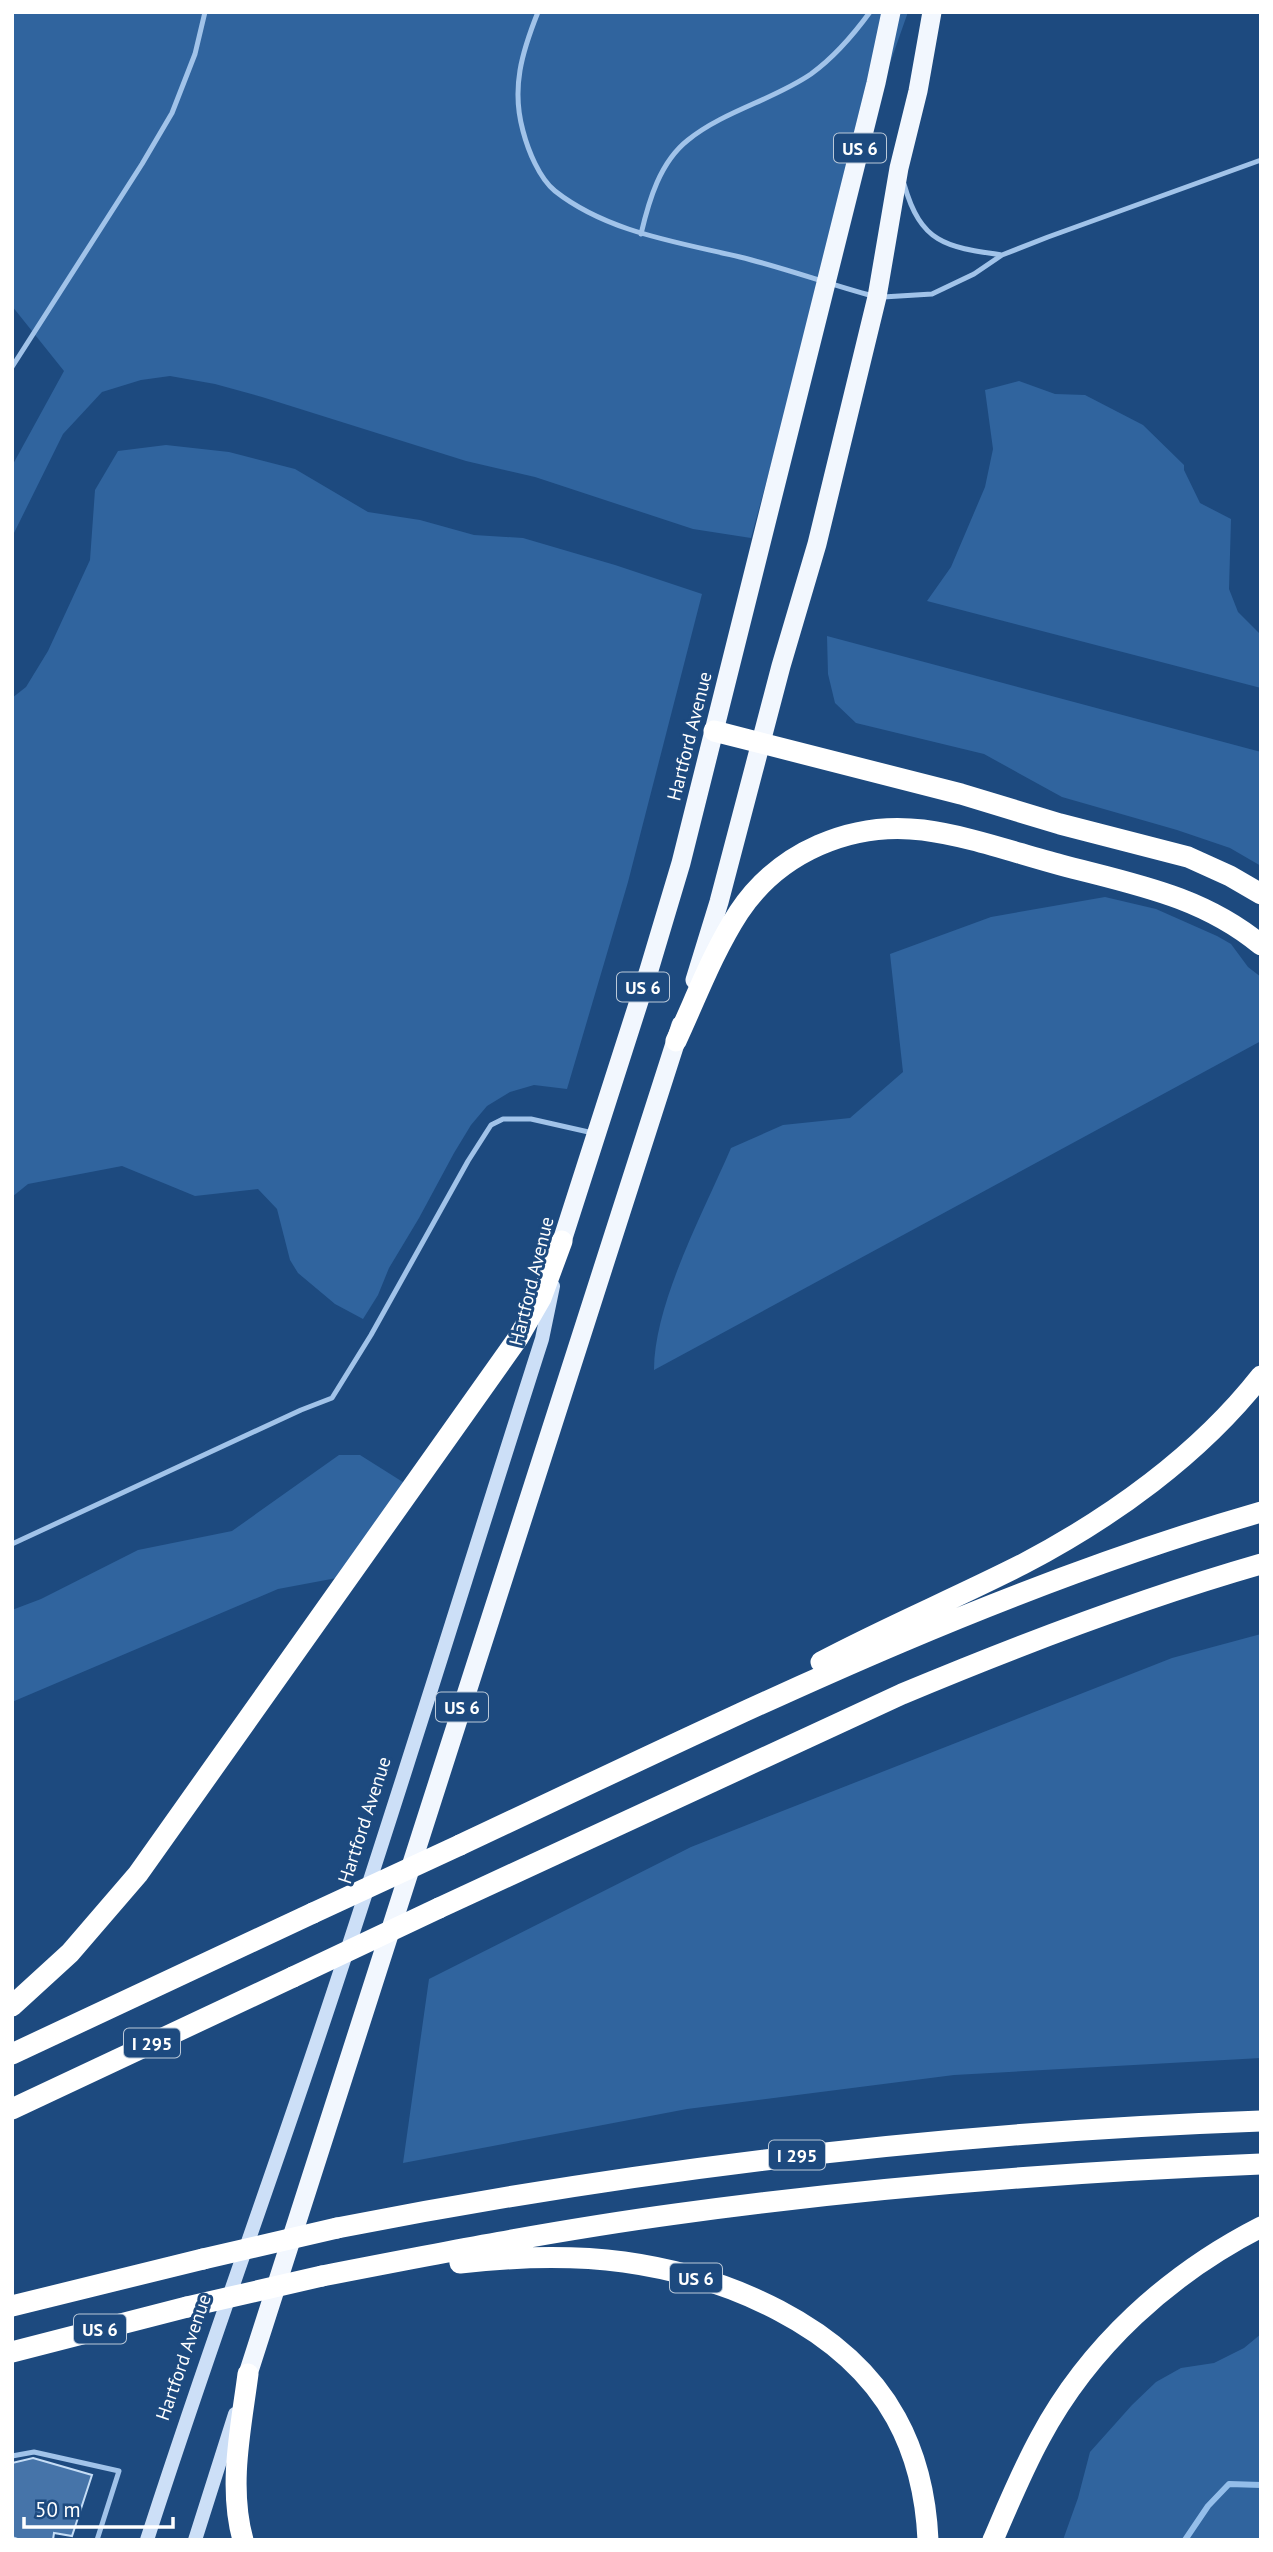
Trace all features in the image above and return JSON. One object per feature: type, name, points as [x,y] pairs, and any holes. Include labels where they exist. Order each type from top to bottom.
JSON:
[{"type":"highway","name":"Hartford Avenue","points":[[562,1241],[668,906],[873,96],[891,12]]},
{"type":"highway","name":"US 6","points":[[247,2374],[719,902],[817,544],[877,297],[899,168],[918,91],[932,12]]},
{"type":"highway","points":[[714,731],[961,794],[1060,824],[1188,857],[1261,894]]},
{"type":"highway","points":[[676,1041],[728,930],[761,885],[807,850],[863,832],[904,829],[944,834],[1157,890],[1211,911],[1261,945]]},
{"type":"highway","name":"US 6","points":[[12,2006],[71,1953],[138,1874],[518,1338],[541,1298],[562,1241]]},
{"type":"highway","points":[[675,1744],[852,1646],[1023,1564],[1080,1531],[1172,1465],[1228,1413],[1261,1376]]},
{"type":"highway","points":[[12,2054],[847,1664],[967,1614],[1170,1540],[1261,1512]]},
{"type":"highway","name":"I 295","points":[[12,2109],[925,1684],[1108,1614],[1261,1564]]},
{"type":"highway","name":"I 295","points":[[12,2306],[337,2228],[637,2175],[832,2151],[1062,2130],[1261,2121]]},
{"type":"highway","points":[[322,2276],[604,2225],[773,2202],[967,2181],[1261,2164]]},
{"type":"highway","points":[[993,2540],[1040,2436],[1074,2382],[1095,2356],[1144,2306],[1170,2284],[1227,2245],[1261,2227]]},
{"type":"highway","name":"US 6","points":[[12,2351],[322,2276],[514,2259],[584,2259],[661,2269],[695,2277],[757,2301],[795,2321],[838,2350],[880,2393],[909,2444],[920,2474],[926,2506],[928,2540]]},
{"type":"highway","points":[[243,2540],[236,2508],[236,2473],[247,2374]]},
{"type":"main road","name":"Hartford Avenue","points":[[147,2540],[311,2058],[401,1782],[542,1339],[562,1241]]},
{"type":"main road","points":[[195,2540],[247,2374]]},
{"type":"lane","points":[[12,367],[172,113],[195,54],[205,12]]},
{"type":"lane","points":[[538,12],[523,49],[517,84],[518,114],[528,153],[553,190],[597,217],[641,234],[767,264],[877,297],[932,294],[974,274],[1002,255],[1261,160]]},
{"type":"lane","points":[[641,234],[648,204],[666,164],[688,140],[811,74],[856,31],[870,12]]},
{"type":"lane","points":[[899,168],[917,219],[929,233],[941,242],[962,249],[1002,255]]},
{"type":"lane","points":[[12,1544],[332,1398],[491,1125],[503,1119],[531,1119],[596,1133]]},
{"type":"lane","points":[[12,2456],[34,2452],[119,2471],[97,2540]]},
{"type":"shaded area","points":[[12,12],[908,12],[848,183],[751,538],[693,529],[535,477],[466,461],[262,397],[215,384],[170,376],[141,380],[102,392],[63,434],[12,537],[12,466],[64,371],[12,306]]},
{"type":"shaded area","points":[[1019,381],[1055,394],[1085,395],[1143,425],[1184,465],[1200,503],[1231,519],[1229,589],[1238,612],[1261,635],[1261,688],[927,601],[951,567],[985,487],[993,449],[985,390]]},
{"type":"shaded area","points":[[166,445],[229,452],[295,469],[368,512],[420,520],[474,535],[523,538],[702,594],[628,882],[567,1089],[534,1085],[510,1092],[487,1106],[471,1125],[454,1153],[363,1319],[335,1304],[298,1273],[290,1260],[277,1209],[258,1189],[195,1196],[122,1166],[28,1184],[12,1197],[12,698],[26,687],[48,651],[90,560],[95,490],[118,451]]},
{"type":"shaded area","points":[[827,636],[1261,752],[1261,866],[1230,848],[1062,797],[984,754],[856,723],[835,703],[828,674]]},
{"type":"shaded area","points":[[1105,897],[1156,909],[1231,944],[1248,967],[1261,977],[1261,1041],[654,1370],[656,1344],[671,1287],[731,1148],[783,1125],[850,1118],[903,1072],[890,954],[991,917]]},
{"type":"shaded area","points":[[339,1455],[360,1455],[406,1484],[342,1577],[278,1589],[12,1702],[12,1610],[41,1599],[138,1550],[232,1531]]},
{"type":"shaded area","points":[[1261,1634],[1261,2058],[954,2075],[687,2109],[403,2163],[429,1979],[691,1847],[1172,1658]]},
{"type":"shaded area","points":[[1261,2334],[1261,2540],[1063,2540],[1090,2452],[1132,2405],[1156,2382],[1181,2368],[1214,2363],[1244,2348]]},
{"type":"building","points":[[33,2458],[92,2475],[72,2536],[54,2533],[53,2540],[20,2540],[12,2537],[12,2463]]},
{"type":"waterway","points":[[1185,2540],[1208,2506],[1229,2484],[1261,2485]]}]
